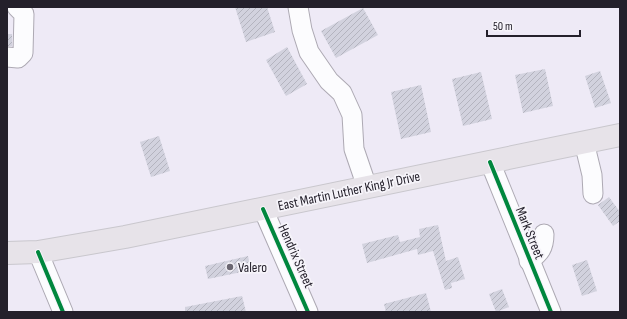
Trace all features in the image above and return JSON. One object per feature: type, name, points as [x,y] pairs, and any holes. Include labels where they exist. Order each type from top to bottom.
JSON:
[{"type":"main road","name":"East Martin Luther King Jr Drive","points":[[7,253],[38,252],[125,237],[620,135]]},
{"type":"street","points":[[7,57],[18,58],[23,53],[24,14],[17,7]]},
{"type":"street","points":[[298,7],[302,30],[309,52],[329,81],[342,92],[352,115],[354,149],[367,188]]},
{"type":"street","points":[[584,142],[592,175],[592,194]]},
{"type":"street","name":"Mark Street","points":[[490,162],[551,312]]},
{"type":"street","name":"Hendrix Street","points":[[263,209],[308,312]]},
{"type":"street","points":[[529,261],[540,253],[544,245],[544,234]]},
{"type":"street","points":[[38,252],[63,312]]},
{"type":"building","points":[[235,7],[267,7],[275,32],[246,42]]},
{"type":"building","points":[[363,8],[378,35],[336,58],[321,31]]},
{"type":"building","points":[[7,34],[12,34],[12,46],[7,46]]},
{"type":"building","points":[[287,47],[307,84],[286,96],[266,60]]},
{"type":"building","points":[[545,69],[553,106],[523,113],[515,75]]},
{"type":"building","points":[[600,71],[611,103],[595,108],[585,76]]},
{"type":"building","points":[[481,72],[492,119],[463,126],[452,79]]},
{"type":"building","points":[[421,85],[431,132],[401,139],[391,92]]},
{"type":"building","points":[[159,136],[170,171],[151,177],[140,142]]},
{"type":"building","points":[[609,197],[620,212],[620,221],[613,226],[598,205]]},
{"type":"building","points":[[438,225],[446,261],[458,257],[465,279],[451,283],[452,288],[445,290],[433,251],[418,255],[417,249],[367,263],[362,244],[398,235],[400,242],[420,237],[419,229]]},
{"type":"building","points":[[248,256],[251,270],[208,279],[205,266]]},
{"type":"building","points":[[587,260],[597,291],[582,296],[572,265]]},
{"type":"building","points":[[502,289],[509,307],[496,312],[489,294]]},
{"type":"building","points":[[426,293],[431,312],[386,312],[384,304]]},
{"type":"building","points":[[242,296],[246,312],[185,312],[185,307]]},
{"type":"cycle path","points":[[490,162],[551,312]]},
{"type":"cycle path","points":[[263,209],[308,312]]},
{"type":"cycle path","points":[[38,252],[63,312]]},
{"type":"place","name":"Valero","points":[[230,267]]}]
